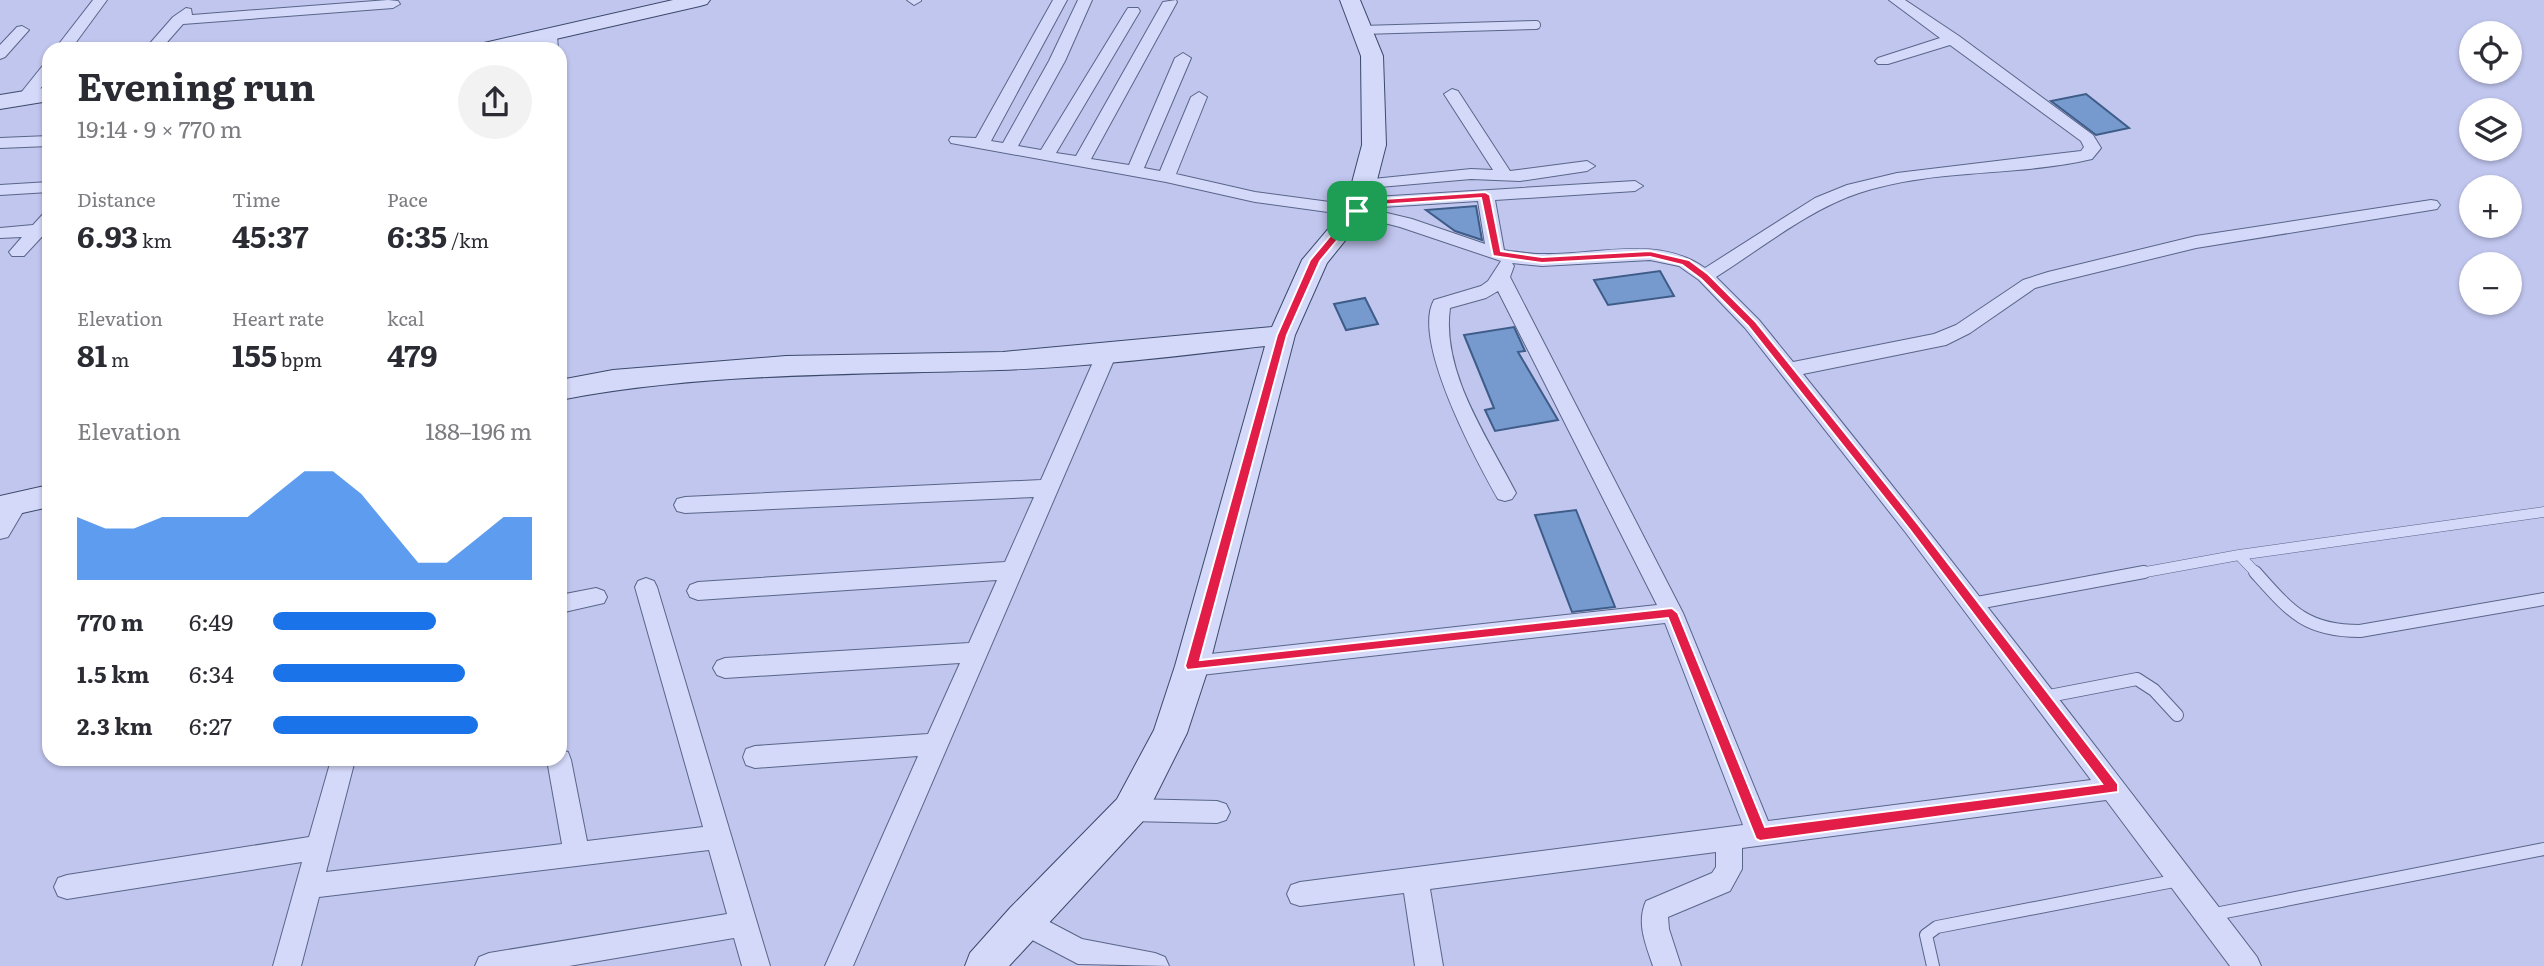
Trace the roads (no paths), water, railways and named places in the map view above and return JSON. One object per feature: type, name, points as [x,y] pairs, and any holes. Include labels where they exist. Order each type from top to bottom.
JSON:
[{"type":"street","points":[[68,42],[100,0]]},
{"type":"street","points":[[553,42],[677,3],[700,0]]},
{"type":"street","points":[[981,144],[1060,0]]},
{"type":"street","points":[[1008,149],[1057,61],[1085,0]]},
{"type":"street","points":[[985,966],[1023,921],[1130,810],[1170,733],[1192,666],[1282,335],[1315,260],[1360,200],[1374,145],[1371,56],[1350,0]]},
{"type":"street","points":[[1705,276],[1821,202],[1853,189],[1897,178],[2086,155],[2093,148],[2087,138],[2050,109],[1896,0]]},
{"type":"street","points":[[1081,162],[1170,2]]},
{"type":"street","points":[[178,20],[393,4]]},
{"type":"street","points":[[159,42],[192,5]]},
{"type":"street","points":[[1045,156],[1133,10]]},
{"type":"street","points":[[0,54],[22,30]]},
{"type":"street","points":[[1883,61],[1954,39]]},
{"type":"street","points":[[1134,172],[1183,58]]},
{"type":"street","points":[[26,97],[42,76]]},
{"type":"street","points":[[1452,94],[1505,176]]},
{"type":"street","points":[[0,102],[42,95]]},
{"type":"street","points":[[1166,177],[1199,97]]},
{"type":"street","points":[[957,140],[1166,177],[1255,197],[1360,200],[1635,186]]},
{"type":"street","points":[[0,143],[42,141]]},
{"type":"street","points":[[1360,200],[1471,174],[1505,176],[1587,166]]},
{"type":"street","points":[[0,190],[42,187]]},
{"type":"street","points":[[1485,195],[1502,263],[1672,613],[1760,834]]},
{"type":"street","points":[[1360,200],[1406,223],[1502,263],[1650,254],[1685,262],[1705,276],[1752,324],[1789,370],[2044,697],[2247,966]]},
{"type":"street","points":[[1789,370],[1939,340],[1963,329],[2020,289],[2049,278],[2196,242],[2431,205]]},
{"type":"street","points":[[0,233],[42,224]]},
{"type":"street","points":[[18,252],[42,226]]},
{"type":"street","points":[[1502,263],[1492,289],[1441,304],[1438,314],[1442,356],[1505,493]]},
{"type":"street","points":[[567,389],[613,380],[786,365],[1003,361],[1282,335]]},
{"type":"street","points":[[839,966],[1107,353]]},
{"type":"street","points":[[685,505],[1048,488]]},
{"type":"street","points":[[0,531],[9,505],[42,498]]},
{"type":"street","points":[[698,591],[1012,570]]},
{"type":"street","points":[[646,587],[757,966]]},
{"type":"street","points":[[567,603],[596,597]]},
{"type":"street","points":[[1192,666],[1672,613]]},
{"type":"street","points":[[725,668],[976,652]]},
{"type":"street","points":[[755,757],[936,744]]},
{"type":"street","points":[[287,966],[340,766]]},
{"type":"street","points":[[560,766],[577,855]]},
{"type":"street","points":[[1300,894],[2113,788]]},
{"type":"street","points":[[1130,810],[1217,812]]},
{"type":"street","points":[[309,886],[719,837]]},
{"type":"street","points":[[1667,966],[1655,929],[1655,910],[1721,882],[1729,869],[1729,838]]},
{"type":"street","points":[[67,887],[318,848]]},
{"type":"street","points":[[1415,879],[1429,966]]},
{"type":"street","points":[[1023,921],[1079,951],[1155,966]]},
{"type":"street","points":[[489,966],[744,924]]},
{"type":"lane","points":[[1362,30],[1536,25]]},
{"type":"lane","points":[[1972,604],[2239,555],[2544,512]]},
{"type":"lane","points":[[2239,555],[2297,614],[2315,626],[2336,631],[2360,631],[2544,599]]},
{"type":"lane","points":[[2044,697],[2137,679],[2155,691],[2177,715]]},
{"type":"lane","points":[[2209,915],[2544,849]]},
{"type":"lane","points":[[1933,966],[1926,935],[1937,927],[2182,879]]}]
